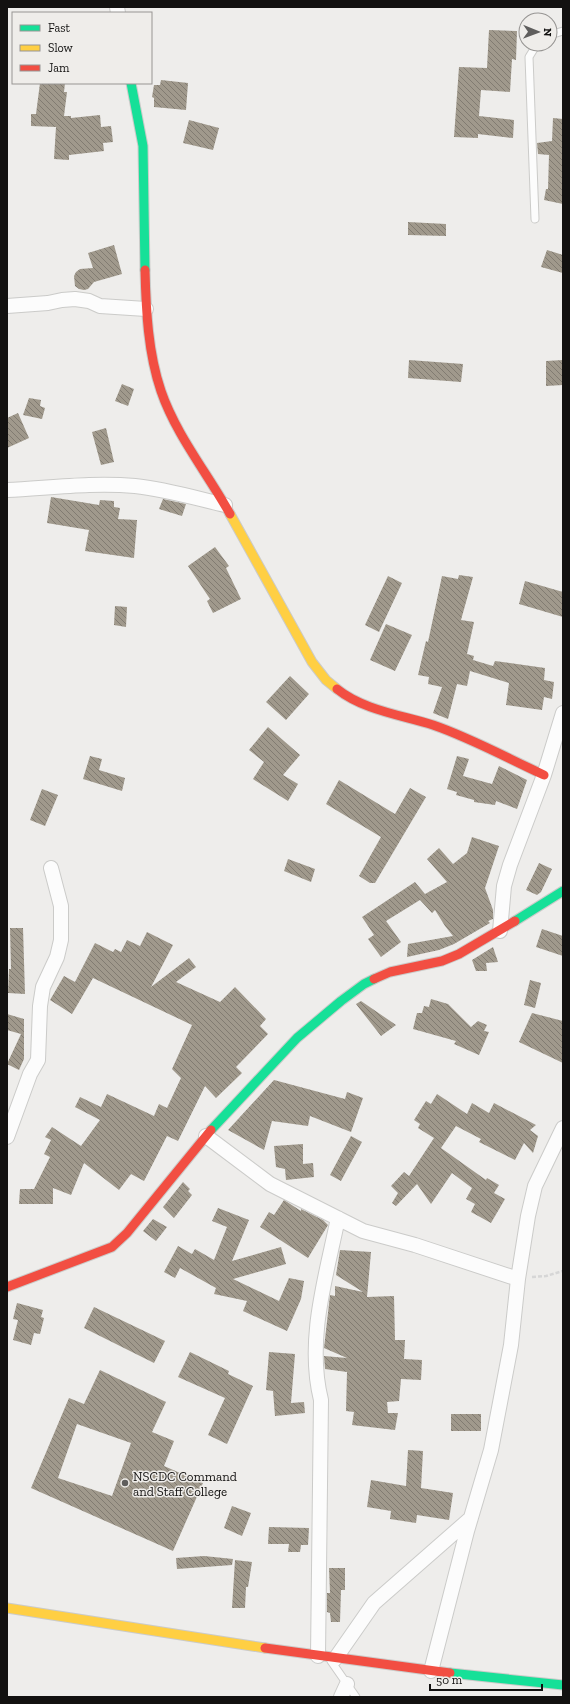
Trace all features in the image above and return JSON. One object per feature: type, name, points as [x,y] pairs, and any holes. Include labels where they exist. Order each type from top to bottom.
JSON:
[{"type":"street","points":[[131,84],[142,146],[146,309],[153,359],[160,391],[174,421],[225,505],[312,662],[326,680],[347,697],[362,704],[464,736],[544,775]]},
{"type":"street","points":[[7,306],[48,303],[75,299],[89,300],[100,306],[146,309]]},
{"type":"street","points":[[7,490],[81,486],[134,486],[225,505]]},
{"type":"street","points":[[500,931],[504,886],[510,865],[544,775],[563,713]]},
{"type":"street","points":[[7,1137],[30,1074],[38,1060],[40,1006],[43,987],[61,940],[61,906],[51,868]]},
{"type":"street","points":[[7,1287],[112,1247],[128,1232],[206,1136],[297,1038],[341,1000],[364,984],[390,972],[442,961],[459,954],[500,931],[563,891]]},
{"type":"street","points":[[431,1671],[471,1518],[491,1450],[511,1344],[518,1279],[528,1216],[535,1186],[563,1128]]},
{"type":"street","points":[[206,1136],[270,1184],[363,1231],[415,1245],[518,1279]]},
{"type":"street","points":[[327,1658],[321,1400],[316,1381],[315,1355],[317,1324],[338,1218]]},
{"type":"street","points":[[327,1658],[374,1603],[471,1518]]},
{"type":"street","points":[[7,1608],[327,1658],[431,1671],[563,1684]]},
{"type":"street","points":[[340,1697],[347,1684]]},
{"type":"lane","points":[[532,52],[529,57],[535,219]]},
{"type":"lane","points":[[327,1658],[356,1697]]},
{"type":"path","points":[[518,1279],[546,1276],[563,1272]]},
{"type":"building","points":[[489,30],[517,31],[516,60],[512,59],[510,92],[481,90],[479,116],[514,120],[513,138],[478,134],[478,138],[454,137],[459,67],[487,68]]},
{"type":"building","points":[[161,80],[188,83],[186,110],[154,107],[154,98],[152,97],[154,85],[160,85]]},
{"type":"building","points":[[40,84],[65,84],[64,92],[67,92],[64,116],[71,116],[71,118],[100,115],[101,127],[111,126],[113,142],[103,143],[104,151],[69,155],[69,160],[54,159],[56,127],[31,126],[31,114],[36,114]]},
{"type":"building","points":[[553,118],[563,119],[563,204],[544,200],[546,189],[548,189],[549,155],[538,154],[537,143],[552,141]]},
{"type":"building","points":[[189,120],[219,128],[213,150],[183,143]]},
{"type":"building","points":[[408,222],[446,224],[446,236],[408,235]]},
{"type":"building","points":[[114,245],[122,274],[94,282],[88,289],[79,289],[75,286],[74,276],[76,272],[80,269],[93,268],[88,253]]},
{"type":"building","points":[[547,250],[563,255],[563,273],[541,267]]},
{"type":"building","points":[[409,360],[463,364],[461,382],[408,378]]},
{"type":"building","points":[[563,360],[563,385],[546,386],[546,361]]},
{"type":"building","points":[[122,384],[134,389],[128,406],[115,401]]},
{"type":"building","points":[[29,398],[41,400],[40,406],[45,408],[42,419],[23,415]]},
{"type":"building","points":[[18,413],[29,438],[7,448],[7,418]]},
{"type":"building","points":[[106,428],[114,462],[101,465],[92,432]]},
{"type":"building","points":[[51,497],[99,505],[100,500],[114,501],[114,507],[120,508],[118,519],[137,520],[134,558],[85,551],[89,530],[47,523]]},
{"type":"building","points":[[163,499],[186,504],[182,516],[159,509]]},
{"type":"building","points":[[215,547],[229,566],[226,568],[241,599],[213,613],[207,601],[210,599],[188,566]]},
{"type":"building","points":[[459,575],[473,577],[461,620],[474,622],[467,654],[474,656],[473,660],[493,666],[495,661],[545,668],[544,680],[554,682],[552,699],[544,697],[542,710],[506,705],[509,683],[470,671],[467,686],[457,684],[448,719],[433,713],[442,687],[428,684],[429,677],[418,675],[426,641],[428,642],[442,576],[458,579]]},
{"type":"building","points":[[388,576],[402,583],[379,632],[365,625]]},
{"type":"building","points":[[525,581],[563,592],[563,617],[519,604]]},
{"type":"building","points":[[115,606],[127,607],[126,627],[114,625]]},
{"type":"building","points":[[386,624],[412,635],[395,671],[370,660]]},
{"type":"building","points":[[290,676],[309,694],[286,720],[266,702]]},
{"type":"building","points":[[268,727],[300,755],[283,775],[298,784],[288,801],[253,779],[264,762],[249,750]]},
{"type":"building","points":[[90,756],[102,759],[99,770],[125,778],[122,791],[83,779]]},
{"type":"building","points":[[457,756],[469,759],[463,776],[492,784],[499,766],[527,780],[517,809],[496,801],[495,805],[474,802],[474,800],[456,795],[457,792],[447,789]]},
{"type":"building","points":[[339,780],[395,814],[410,788],[426,797],[375,883],[370,883],[359,876],[381,837],[326,804]]},
{"type":"building","points":[[42,789],[58,795],[45,826],[30,820]]},
{"type":"building","points":[[472,837],[499,846],[485,888],[493,910],[493,919],[488,921],[490,923],[454,944],[439,950],[407,957],[408,944],[453,936],[435,910],[432,913],[420,900],[386,921],[401,942],[381,957],[368,939],[374,935],[362,917],[415,882],[425,894],[447,882],[427,859],[439,848],[453,864],[467,853]]},
{"type":"building","points":[[288,859],[315,869],[311,882],[284,871]]},
{"type":"building","points":[[539,863],[552,869],[541,892],[537,895],[526,890]]},
{"type":"building","points":[[10,928],[23,928],[25,994],[8,993],[9,969],[11,969]]},
{"type":"building","points":[[542,929],[563,936],[563,956],[536,947]]},
{"type":"building","points":[[147,932],[173,945],[151,987],[189,958],[196,967],[176,982],[220,1002],[235,987],[266,1019],[260,1026],[268,1034],[236,1067],[242,1073],[216,1098],[205,1086],[178,1141],[167,1136],[144,1181],[131,1174],[119,1190],[84,1163],[71,1195],[53,1188],[53,1204],[19,1204],[20,1189],[34,1189],[50,1157],[44,1154],[51,1140],[45,1137],[52,1127],[81,1146],[100,1120],[75,1107],[80,1097],[101,1107],[107,1094],[154,1116],[159,1104],[167,1108],[181,1078],[172,1069],[192,1025],[93,978],[72,1014],[50,1000],[64,976],[75,982],[95,943],[113,952],[115,949],[121,952],[127,940],[140,946]]},
{"type":"building","points":[[493,947],[498,962],[486,963],[487,971],[476,971],[472,960]]},
{"type":"building","points":[[530,980],[541,983],[535,1008],[524,1005]]},
{"type":"building","points":[[431,999],[448,1004],[471,1027],[478,1021],[487,1025],[484,1031],[489,1032],[479,1055],[454,1044],[456,1041],[413,1029],[417,1013],[422,1013],[424,1006],[429,1007]]},
{"type":"building","points":[[361,1001],[396,1025],[381,1036],[356,1004]]},
{"type":"building","points":[[532,1013],[563,1021],[563,1063],[519,1042]]},
{"type":"building","points":[[7,1014],[24,1019],[24,1059],[19,1070],[7,1064],[21,1034],[7,1030]]},
{"type":"building","points":[[274,1080],[345,1099],[347,1092],[363,1098],[351,1132],[310,1116],[308,1126],[272,1121],[264,1150],[228,1130]]},
{"type":"building","points":[[437,1094],[467,1114],[472,1103],[489,1113],[494,1103],[536,1125],[530,1130],[538,1136],[533,1153],[524,1143],[515,1160],[479,1142],[481,1139],[456,1126],[441,1148],[486,1180],[487,1178],[499,1185],[494,1193],[505,1199],[491,1223],[471,1212],[475,1204],[466,1199],[472,1188],[452,1173],[431,1204],[417,1184],[396,1206],[392,1203],[398,1193],[391,1186],[404,1172],[409,1176],[434,1138],[418,1128],[420,1124],[414,1120],[426,1101],[431,1104]]},
{"type":"building","points":[[351,1136],[362,1142],[341,1181],[330,1175]]},
{"type":"building","points":[[303,1144],[303,1164],[313,1163],[314,1177],[286,1180],[285,1169],[276,1167],[274,1146]]},
{"type":"building","points":[[183,1182],[190,1189],[188,1191],[192,1195],[174,1218],[163,1207]]},
{"type":"building","points":[[284,1200],[301,1211],[301,1209],[323,1220],[328,1225],[308,1258],[260,1227],[269,1212],[274,1215]]},
{"type":"building","points":[[218,1208],[249,1220],[232,1261],[281,1247],[286,1264],[233,1279],[279,1301],[289,1278],[304,1281],[301,1299],[287,1331],[243,1311],[247,1301],[214,1294],[216,1288],[180,1268],[175,1278],[164,1272],[178,1246],[192,1254],[195,1249],[214,1260],[227,1227],[212,1221]]},
{"type":"building","points":[[153,1219],[167,1227],[156,1241],[143,1231]]},
{"type":"building","points":[[340,1250],[371,1252],[367,1297],[394,1296],[395,1340],[405,1340],[404,1359],[422,1360],[421,1380],[401,1379],[399,1401],[387,1402],[388,1413],[398,1413],[395,1430],[352,1425],[354,1412],[346,1411],[347,1372],[325,1369],[324,1356],[347,1358],[324,1348],[330,1295],[335,1296],[335,1286],[363,1292],[336,1275]]},
{"type":"building","points":[[17,1303],[43,1310],[41,1317],[44,1318],[40,1334],[34,1333],[31,1345],[13,1340],[18,1320],[13,1319]]},
{"type":"building","points":[[94,1307],[165,1341],[154,1363],[84,1328]]},
{"type":"building","points":[[190,1352],[229,1371],[228,1374],[253,1386],[227,1444],[208,1435],[225,1398],[178,1377]]},
{"type":"building","points":[[269,1352],[295,1354],[291,1403],[304,1402],[305,1413],[275,1416],[273,1391],[266,1390]]},
{"type":"building","points":[[100,1370],[166,1402],[152,1432],[174,1441],[164,1466],[203,1483],[173,1551],[31,1488],[69,1398],[84,1404]],"holes":[[[77,1424],[131,1443],[112,1496],[58,1478]]]},
{"type":"building","points":[[451,1414],[481,1414],[481,1431],[451,1431]]},
{"type":"building","points":[[408,1450],[423,1451],[421,1488],[453,1493],[449,1520],[417,1515],[416,1523],[390,1519],[391,1511],[367,1507],[371,1480],[406,1486]]},
{"type":"building","points":[[232,1506],[251,1513],[242,1536],[224,1528]]},
{"type":"building","points":[[269,1527],[309,1528],[308,1545],[301,1545],[300,1552],[288,1552],[289,1544],[268,1544]]},
{"type":"building","points":[[204,1556],[233,1559],[232,1565],[177,1569],[176,1558]]},
{"type":"building","points":[[235,1560],[252,1562],[248,1587],[246,1587],[245,1608],[232,1608]]},
{"type":"building","points":[[329,1568],[345,1568],[345,1590],[341,1590],[340,1622],[331,1622],[330,1613],[327,1612],[327,1593],[330,1593]]},
{"type":"traffic: fast","points":[[131,84],[143,146],[145,270]]},
{"type":"traffic: fast","points":[[515,921],[563,891]]},
{"type":"traffic: fast","points":[[211,1130],[297,1038],[341,1001],[364,984],[374,979]]},
{"type":"traffic: fast","points":[[450,1673],[563,1685]]},
{"type":"traffic: slow","points":[[230,514],[312,662],[326,680],[337,689]]},
{"type":"traffic: slow","points":[[7,1608],[265,1648]]},
{"type":"traffic: jam","points":[[145,270],[150,347],[161,391],[175,423],[230,514]]},
{"type":"traffic: jam","points":[[337,689],[347,696],[370,707],[433,725],[461,736],[544,775]]},
{"type":"traffic: jam","points":[[374,979],[390,972],[442,961],[459,954],[515,921]]},
{"type":"traffic: jam","points":[[7,1287],[112,1247],[127,1233],[211,1130]]},
{"type":"traffic: jam","points":[[265,1648],[450,1673]]},
{"type":"place","name":"NSCDC Command and Staff College","points":[[125,1483]]}]
